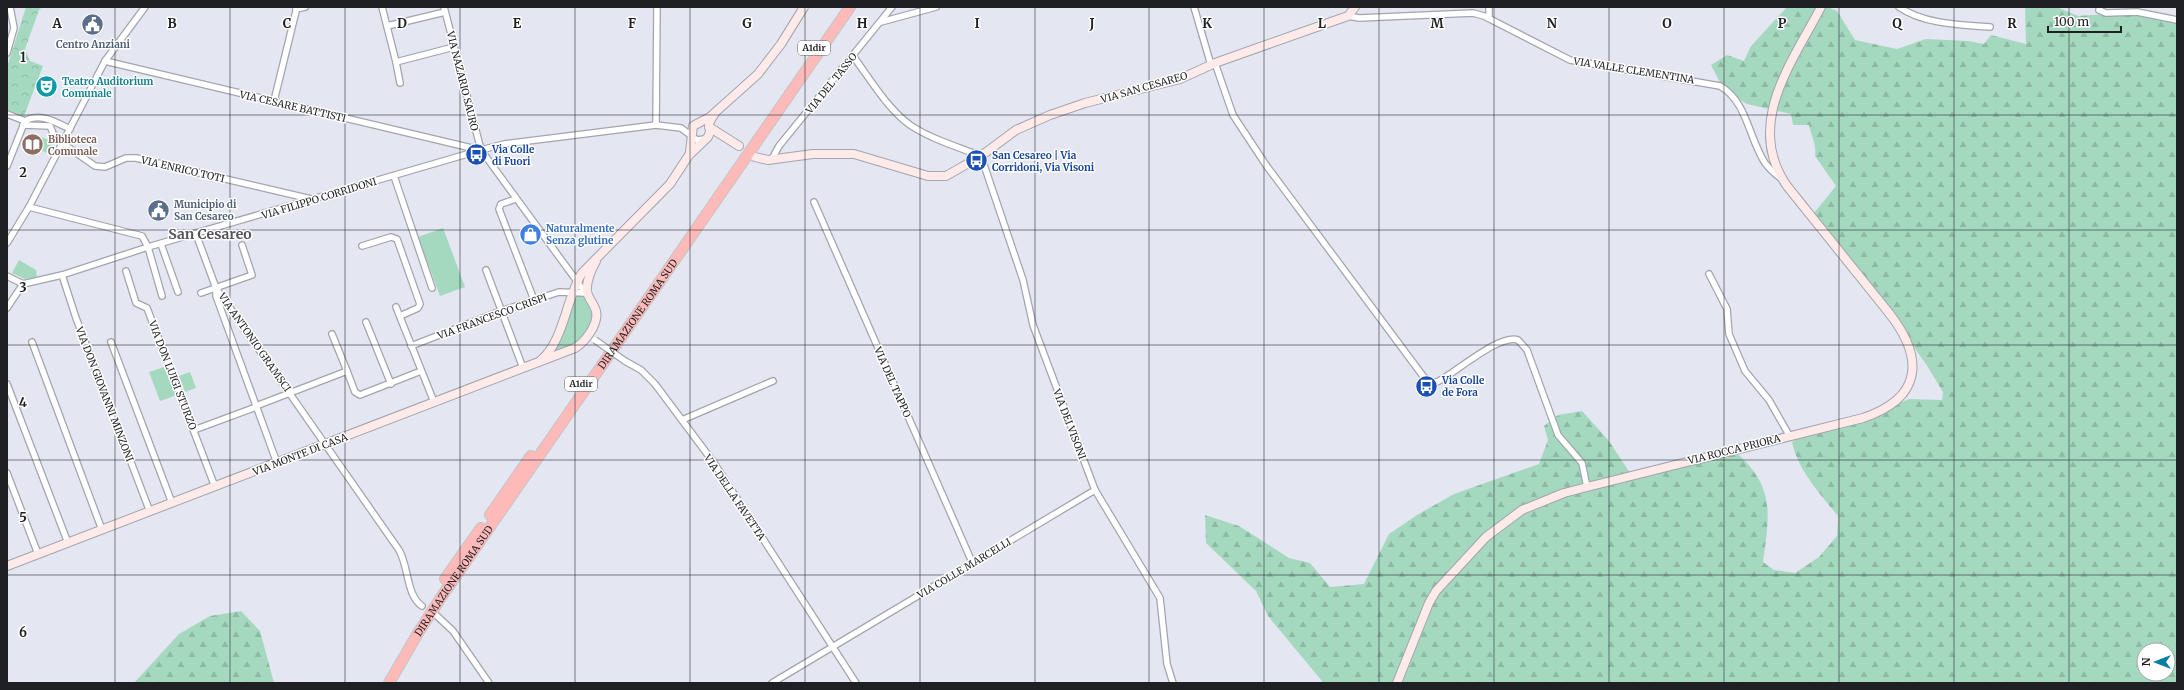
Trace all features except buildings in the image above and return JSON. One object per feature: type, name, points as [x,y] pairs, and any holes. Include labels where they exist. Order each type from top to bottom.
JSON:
[{"type":"highway","name":"DIRAMAZIONE ROMA SUD","points":[[382,683],[407,638],[432,598],[842,7]]},
{"type":"highway","name":"DIRAMAZIONE ROMA SUD","points":[[390,683],[412,642],[442,596],[850,7]]},
{"type":"highway","points":[[839,22],[855,7]]},
{"type":"street","points":[[7,53],[14,28],[10,7]]},
{"type":"street","points":[[7,243],[29,207],[64,142],[105,61],[145,7]]},
{"type":"street","points":[[274,101],[297,8],[305,7]]},
{"type":"street","points":[[382,7],[400,83]]},
{"type":"street","points":[[656,125],[657,7]]},
{"type":"street","points":[[588,335],[596,315],[595,308],[480,150],[504,144],[656,125],[681,128],[705,124],[761,70],[781,44],[804,7]]},
{"type":"street","name":"VIA DEL TASSO","points":[[772,160],[779,146],[892,7]]},
{"type":"street","points":[[881,22],[936,7]]},
{"type":"street","points":[[1194,7],[1213,64],[1233,115],[1266,165],[1423,376],[1430,382],[1437,382],[1487,350],[1510,339],[1518,340],[1527,350],[1558,435],[1582,463],[1587,487]]},
{"type":"street","points":[[1348,16],[1355,7]]},
{"type":"street","points":[[1489,18],[1490,7]]},
{"type":"street","name":"VIA ROCCA PRIORA","points":[[1396,683],[1429,603],[1436,591],[1486,537],[1522,510],[1564,493],[1789,435],[1863,418],[1893,404],[1906,391],[1912,376],[1912,366],[1907,343],[1896,322],[1783,180],[1775,162],[1770,144],[1769,127],[1771,110],[1778,88],[1821,7]]},
{"type":"street","points":[[1899,7],[1913,14],[1936,21],[1990,27]]},
{"type":"street","points":[[2100,7],[2099,10],[2106,14],[2137,12],[2177,20]]},
{"type":"street","name":"VIA NAZARIO SAURO","points":[[387,26],[444,9],[480,150]]},
{"type":"street","name":"VIA VALLE CLEMENTINA","points":[[1348,16],[1359,18],[1466,12],[1489,18],[1570,60],[1696,80],[1722,87],[1737,102],[1764,162],[1783,180]]},
{"type":"street","name":"VIA SAN CESAREO","points":[[981,156],[1016,130],[1050,115],[1085,103],[1180,79],[1213,64],[1348,16]]},
{"type":"street","points":[[396,62],[454,48]]},
{"type":"street","points":[[853,56],[884,98],[905,121],[922,131],[981,156]]},
{"type":"street","name":"VIA CESARE BATTISTI","points":[[105,61],[480,150]]},
{"type":"street","points":[[7,114],[24,123]]},
{"type":"street","points":[[7,166],[24,123],[30,118],[46,118],[70,129]]},
{"type":"street","name":"VIA ENRICO TOTI","points":[[24,123],[48,125],[56,138],[64,142],[85,160],[96,166],[107,166],[126,158],[136,158],[311,199]]},
{"type":"street","points":[[705,124],[739,146]]},
{"type":"street","points":[[539,362],[546,355],[556,338],[573,292],[578,284],[596,260],[667,188],[689,155],[706,138],[705,124]]},
{"type":"street","points":[[689,155],[693,126]]},
{"type":"street","points":[[681,128],[697,140],[715,134],[722,135]]},
{"type":"street","name":"VIA FILIPPO CORRIDONI","points":[[24,284],[62,275],[148,247],[480,150]]},
{"type":"street","points":[[755,157],[772,160],[813,154],[854,154],[926,176],[937,177],[956,172],[981,156]]},
{"type":"street","name":"VIA DEI VISONI","points":[[981,156],[1023,280],[1033,325],[1095,490],[1160,598],[1167,664],[1173,683]]},
{"type":"street","points":[[394,176],[432,288]]},
{"type":"street","points":[[516,199],[501,204],[499,209],[534,300]]},
{"type":"street","name":"VIA DEL TAPPO","points":[[814,202],[972,562]]},
{"type":"street","points":[[29,207],[140,235],[145,238],[162,296]]},
{"type":"street","name":"VIA ANTONIO GRAMSCI","points":[[196,234],[216,288],[399,550],[406,563],[413,596],[422,606]]},
{"type":"street","points":[[362,246],[391,237],[397,239],[420,304],[418,308],[400,316]]},
{"type":"street","points":[[161,244],[178,292]]},
{"type":"street","points":[[200,293],[252,275],[242,245]]},
{"type":"street","points":[[486,270],[523,368]]},
{"type":"street","points":[[569,271],[589,270]]},
{"type":"street","points":[[587,295],[589,270]]},
{"type":"street","name":"VIA DON LUIGI STURZO","points":[[126,271],[136,303],[147,308],[215,487]]},
{"type":"street","points":[[1709,274],[1727,308],[1729,334],[1744,370],[1770,400],[1789,435]]},
{"type":"street","name":"VIA DON GIOVANNI MINZONI","points":[[62,275],[75,315],[150,512]]},
{"type":"street","points":[[7,276],[24,284],[7,308]]},
{"type":"street","points":[[216,288],[216,296],[277,463]]},
{"type":"street","name":"VIA FRANCESCO CRISPI","points":[[411,346],[502,311],[561,292],[573,292],[587,295]]},
{"type":"street","points":[[396,307],[434,402]]},
{"type":"street","points":[[366,322],[391,384]]},
{"type":"street","points":[[332,334],[355,392],[359,395],[391,384],[421,371]]},
{"type":"street","name":"VIA MONTE DI CASA","points":[[7,566],[555,356],[579,345],[588,335]]},
{"type":"street","name":"VIA DELLA FAVETTA","points":[[588,335],[653,381],[719,470],[856,683]]},
{"type":"street","points":[[555,356],[556,338]]},
{"type":"street","points":[[32,342],[102,530]]},
{"type":"street","points":[[111,342],[172,503]]},
{"type":"street","points":[[194,430],[347,371]]},
{"type":"street","points":[[682,420],[773,381]]},
{"type":"street","points":[[7,384],[68,543]]},
{"type":"street","points":[[7,473],[38,554]]},
{"type":"street","name":"VIA COLLE MARCELLI","points":[[772,683],[972,562],[1095,490]]},
{"type":"street","points":[[438,616],[453,631],[489,683]]},
{"type":"green space","points":[[26,7],[42,7],[39,10],[25,49],[30,61],[43,66],[24,116],[7,110],[8,64]]},
{"type":"green space","points":[[1787,7],[1828,7],[1837,11],[1855,40],[1897,49],[1926,39],[1968,41],[1984,44],[1991,35],[2026,44],[2025,7],[2057,7],[2078,16],[2137,12],[2177,20],[2177,683],[1322,683],[1322,681],[1268,616],[1256,591],[1206,543],[1205,515],[1239,526],[1289,558],[1310,563],[1330,587],[1364,584],[1389,534],[1417,515],[1454,494],[1539,464],[1548,440],[1544,426],[1558,415],[1582,411],[1609,441],[1632,476],[1733,450],[1747,463],[1763,488],[1768,514],[1763,562],[1774,570],[1795,573],[1819,557],[1837,536],[1838,516],[1804,472],[1792,442],[1817,428],[1871,415],[1909,399],[1942,400],[1943,392],[1926,364],[1893,318],[1814,213],[1836,186],[1815,156],[1815,144],[1809,125],[1793,125],[1791,114],[1747,104],[1724,90],[1711,65],[1727,55],[1744,61],[1751,46]]},
{"type":"green space","points":[[39,136],[54,142],[49,154],[38,149],[41,142],[37,140]]},
{"type":"green space","points":[[443,228],[465,287],[440,296],[418,237]]},
{"type":"green space","points":[[19,260],[36,270],[37,277],[25,279],[12,273]]},
{"type":"green space","points":[[583,294],[587,298],[594,316],[587,330],[576,343],[556,353],[556,346],[574,298]]},
{"type":"green space","points":[[164,367],[166,372],[168,371],[177,395],[160,401],[149,372]]},
{"type":"green space","points":[[190,372],[196,388],[185,392],[179,376]]},
{"type":"green space","points":[[241,611],[260,631],[274,683],[134,683],[179,634],[210,616]]},
{"type":"place","name":"Centro Anziani","points":[[93,24]]},
{"type":"place","name":"Teatro Auditorium Comunale","points":[[47,87]]},
{"type":"place","name":"Biblioteca Comunale","points":[[32,145]]},
{"type":"place","name":"Via Colle di Fuori","points":[[477,155]]},
{"type":"place","name":"San Cesareo | Via Corridoni, Via Visoni","points":[[977,161]]},
{"type":"place","name":"Municipio di San Cesareo","points":[[159,210]]},
{"type":"place","name":"Naturalmente Senza glutine","points":[[531,234]]},
{"type":"place","name":"Via Colle de Fora","points":[[1427,386]]},
{"type":"district","name":"San Cesareo","points":[[210,234]]}]
